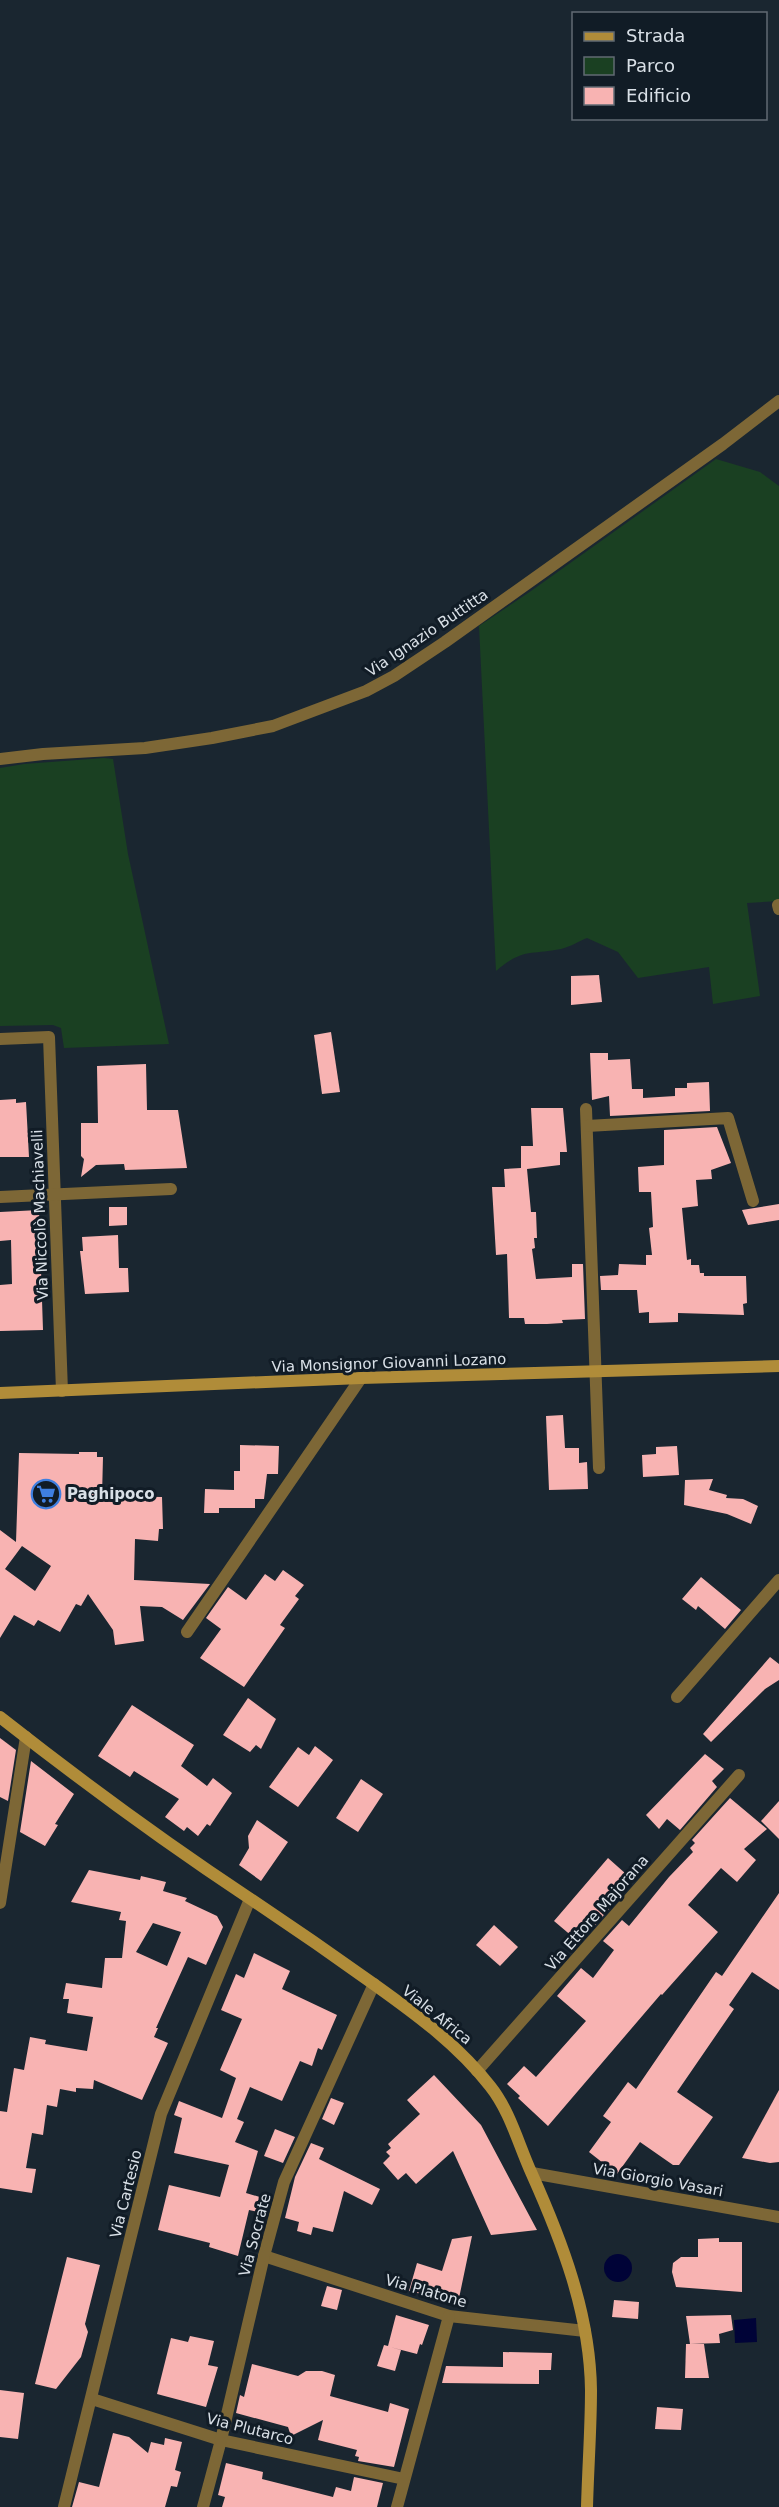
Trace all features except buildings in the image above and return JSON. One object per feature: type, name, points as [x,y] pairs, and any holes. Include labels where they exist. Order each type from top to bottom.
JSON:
[{"type":"main road","name":"Via Monsignor Giovanni Lozano","points":[[0,1393],[361,1378],[779,1366]]},
{"type":"main road","name":"Viale Africa","points":[[0,1717],[85,1783],[250,1899],[284,1919],[426,2021],[462,2054],[492,2088],[512,2123],[542,2193],[577,2290],[585,2331],[591,2388],[587,2507]]},
{"type":"street","name":"Via Ignazio Buttitta","points":[[0,759],[145,748],[212,738],[273,726],[366,692],[445,642],[723,444],[779,401]]},
{"type":"street","name":"Via Niccolò Machiavelli","points":[[0,1039],[49,1037],[62,1391]]},
{"type":"street","points":[[586,1109],[599,1468]]},
{"type":"street","points":[[587,1126],[728,1118],[753,1201]]},
{"type":"street","points":[[0,1197],[171,1189]]},
{"type":"street","points":[[187,1632],[361,1378]]},
{"type":"street","points":[[677,1697],[779,1580]]},
{"type":"street","points":[[0,1903],[26,1737]]},
{"type":"street","name":"Via Ettore Majorana","points":[[477,2071],[739,1775]]},
{"type":"street","name":"Via Cartesio","points":[[64,2507],[161,2114],[250,1899]]},
{"type":"street","name":"Via Socrate","points":[[203,2507],[222,2440],[264,2256],[284,2182],[374,1984]]},
{"type":"street","name":"Via Giorgio Vasari","points":[[532,2173],[779,2217]]},
{"type":"street","name":"Via Platone","points":[[264,2256],[449,2316],[585,2331]]},
{"type":"street","points":[[397,2507],[449,2316]]},
{"type":"street","name":"Via Plutarco","points":[[92,2399],[222,2440],[404,2479]]},
{"type":"green space","points":[[716,459],[760,472],[779,486],[779,901],[747,903],[760,996],[713,1004],[709,967],[638,978],[618,952],[587,938],[561,949],[520,956],[496,971],[479,626]]},
{"type":"green space","points":[[113,759],[128,854],[169,1044],[64,1048],[61,1028],[53,1025],[0,1026],[0,768]]},
{"type":"shaded area","points":[[618,2254],[628,2258],[632,2268],[628,2278],[618,2282],[608,2278],[604,2268],[608,2258]]},
{"type":"shaded area","points":[[756,2318],[757,2342],[735,2343],[734,2320]]},
{"type":"place","name":"Paghipoco","points":[[46,1494]]}]
